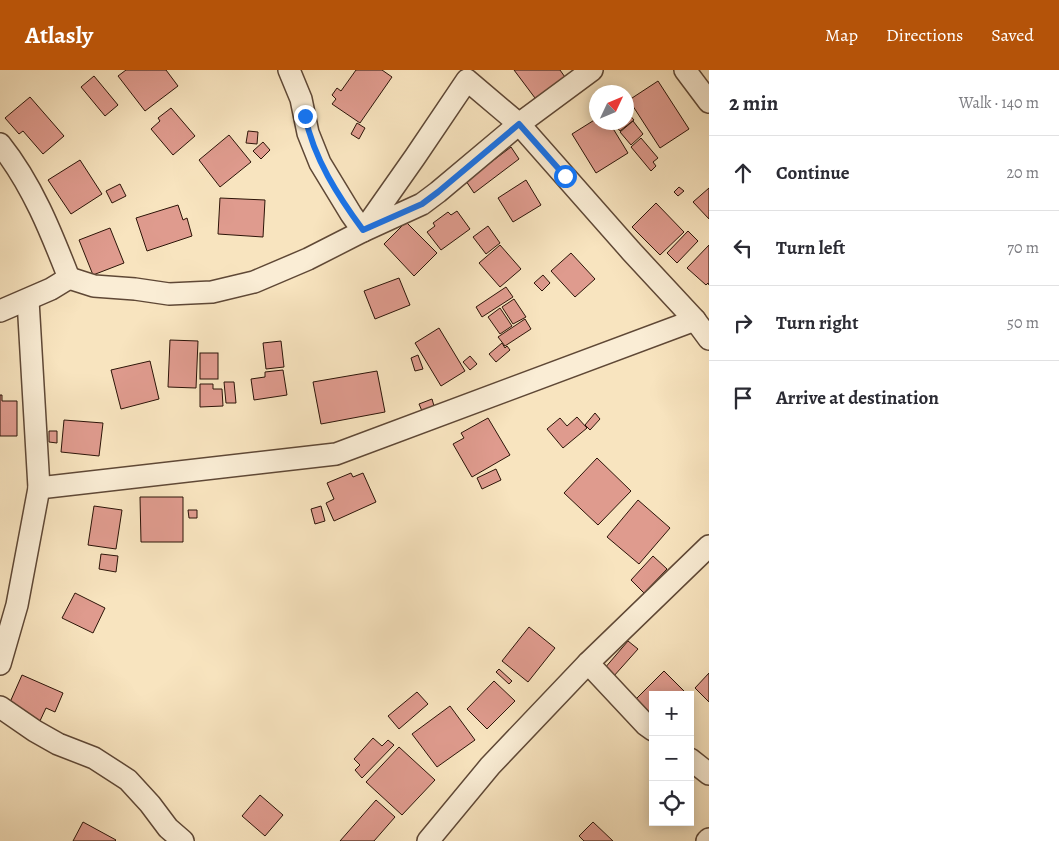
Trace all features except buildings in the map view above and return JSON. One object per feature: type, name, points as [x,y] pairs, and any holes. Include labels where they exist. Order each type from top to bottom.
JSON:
[{"type":"street","points":[[289,70],[301,100],[308,133],[320,162],[363,230]]},
{"type":"street","points":[[0,311],[51,289],[69,278],[94,286],[169,294],[212,292],[254,282],[308,259],[363,230],[422,204],[519,124],[592,70]]},
{"type":"street","points":[[685,70],[709,102]]},
{"type":"street","points":[[363,230],[471,75],[519,124],[631,251],[695,320],[709,339]]},
{"type":"street","points":[[0,144],[13,160],[46,221],[69,278]]},
{"type":"street","points":[[0,664],[17,604],[39,488],[28,300]]},
{"type":"street","points":[[39,488],[336,454],[695,320]]},
{"type":"street","points":[[428,841],[490,766],[588,663],[709,546]]},
{"type":"street","points":[[588,663],[649,727]]},
{"type":"street","points":[[0,707],[58,744],[94,758],[128,780],[150,804],[168,828],[183,841]]},
{"type":"street","points":[[694,763],[709,774]]},
{"type":"route","points":[[305,116],[308,133],[320,162],[363,230],[422,204],[519,124],[565,176]]}]
